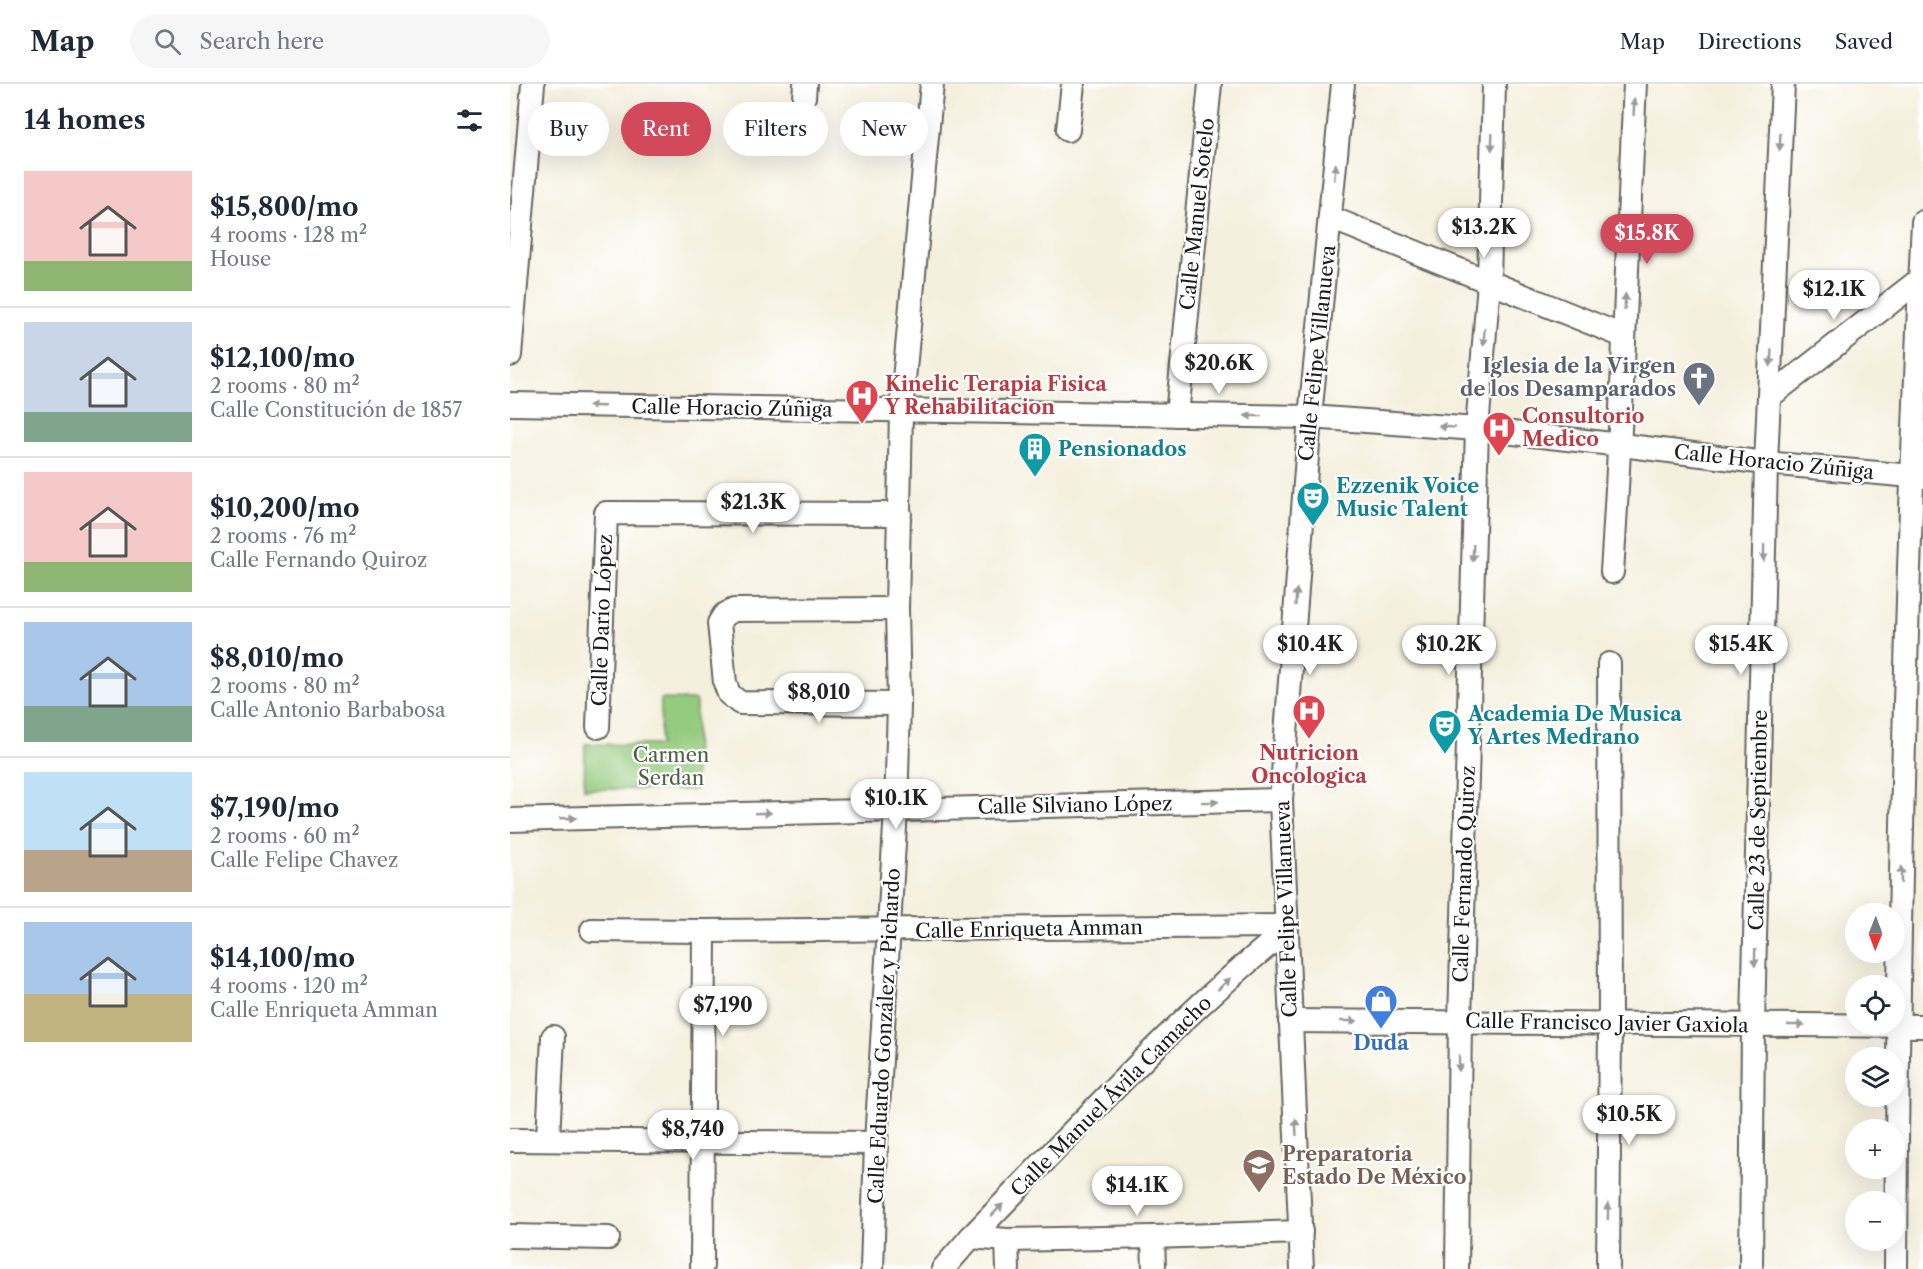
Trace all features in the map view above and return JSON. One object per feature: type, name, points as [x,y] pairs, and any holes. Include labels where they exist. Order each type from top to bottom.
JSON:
[{"type":"street","points":[[510,355],[516,207],[533,84]]},
{"type":"street","name":"Calle Eduardo González y Pichardo","points":[[872,1269],[876,1143],[896,810],[901,411],[932,84]]},
{"type":"street","points":[[1068,130],[1073,84]]},
{"type":"street","name":"Calle Manuel Sotelo","points":[[1178,415],[1210,84]]},
{"type":"street","name":"Calle Felipe Villanueva","points":[[1302,1269],[1281,800],[1310,417],[1343,84]]},
{"type":"street","name":"Calle Fernando Quiroz","points":[[1457,1269],[1460,1022],[1477,429],[1489,282],[1494,84]]},
{"type":"street","points":[[1612,572],[1621,445],[1623,336],[1635,84]]},
{"type":"street","name":"Calle 23 de Septiembre","points":[[1751,1269],[1753,1025],[1766,464],[1783,84]]},
{"type":"street","points":[[1331,218],[1623,336]]},
{"type":"street","points":[[1901,975],[1913,755],[1923,222]]},
{"type":"street","points":[[1769,397],[1922,278]]},
{"type":"street","name":"Calle Horacio Zúñiga","points":[[510,404],[1310,417],[1477,429],[1766,464],[1918,477]]},
{"type":"street","name":"Calle Darío López","points":[[598,727],[606,513],[900,514]]},
{"type":"street","points":[[897,609],[734,610],[724,615],[719,623],[725,683],[729,694],[740,703],[899,704]]},
{"type":"street","points":[[1608,1269],[1609,664]]},
{"type":"street","name":"Calle Silviano López","points":[[510,820],[1281,800]]},
{"type":"street","name":"Calle Enriqueta Amman","points":[[592,930],[704,932],[1286,929]]},
{"type":"street","name":"Calle Manuel Ávila Camacho","points":[[943,1269],[971,1237],[1165,1038],[1286,929]]},
{"type":"street","points":[[702,1266],[704,932]]},
{"type":"street","name":"Calle Francisco Javier Gaxiola","points":[[1290,1021],[1845,1026]]},
{"type":"street","name":"Calle Francisco Javier Gaxiola","points":[[1905,1026],[1923,1026]]},
{"type":"street","points":[[1896,1269],[1898,1035]]},
{"type":"street","points":[[548,1138],[553,1037]]},
{"type":"street","points":[[510,1140],[548,1138],[876,1143]]},
{"type":"street","points":[[971,1237],[1008,1240],[1302,1232]]},
{"type":"street","points":[[510,1236],[608,1238]]},
{"type":"street","points":[[1153,1237],[1154,1269]]},
{"type":"street","points":[[1008,1240],[1008,1269]]},
{"type":"green space","name":"Carmen Serdan","points":[[661,699],[696,700],[695,790],[584,789],[585,744],[660,745]]},
{"type":"place","name":"Iglesia de la Virgen de los Desamparados","points":[[1699,407]]},
{"type":"place","name":"Kinelic Terapia Fisica Y Rehabilitacion","points":[[862,425]]},
{"type":"place","name":"Consultorio Medico","points":[[1499,457]]},
{"type":"place","name":"Pensionados","points":[[1035,478]]},
{"type":"place","name":"Ezzenik Voice Music Talent","points":[[1313,527]]},
{"type":"place","name":"Nutricion Oncologica","points":[[1309,740]]},
{"type":"place","name":"Academia De Musica Y Artes Medrano","points":[[1445,755]]},
{"type":"place","name":"Duda","points":[[1381,1030]]},
{"type":"place","name":"Preparatoria Estado De México","points":[[1259,1194]]}]
